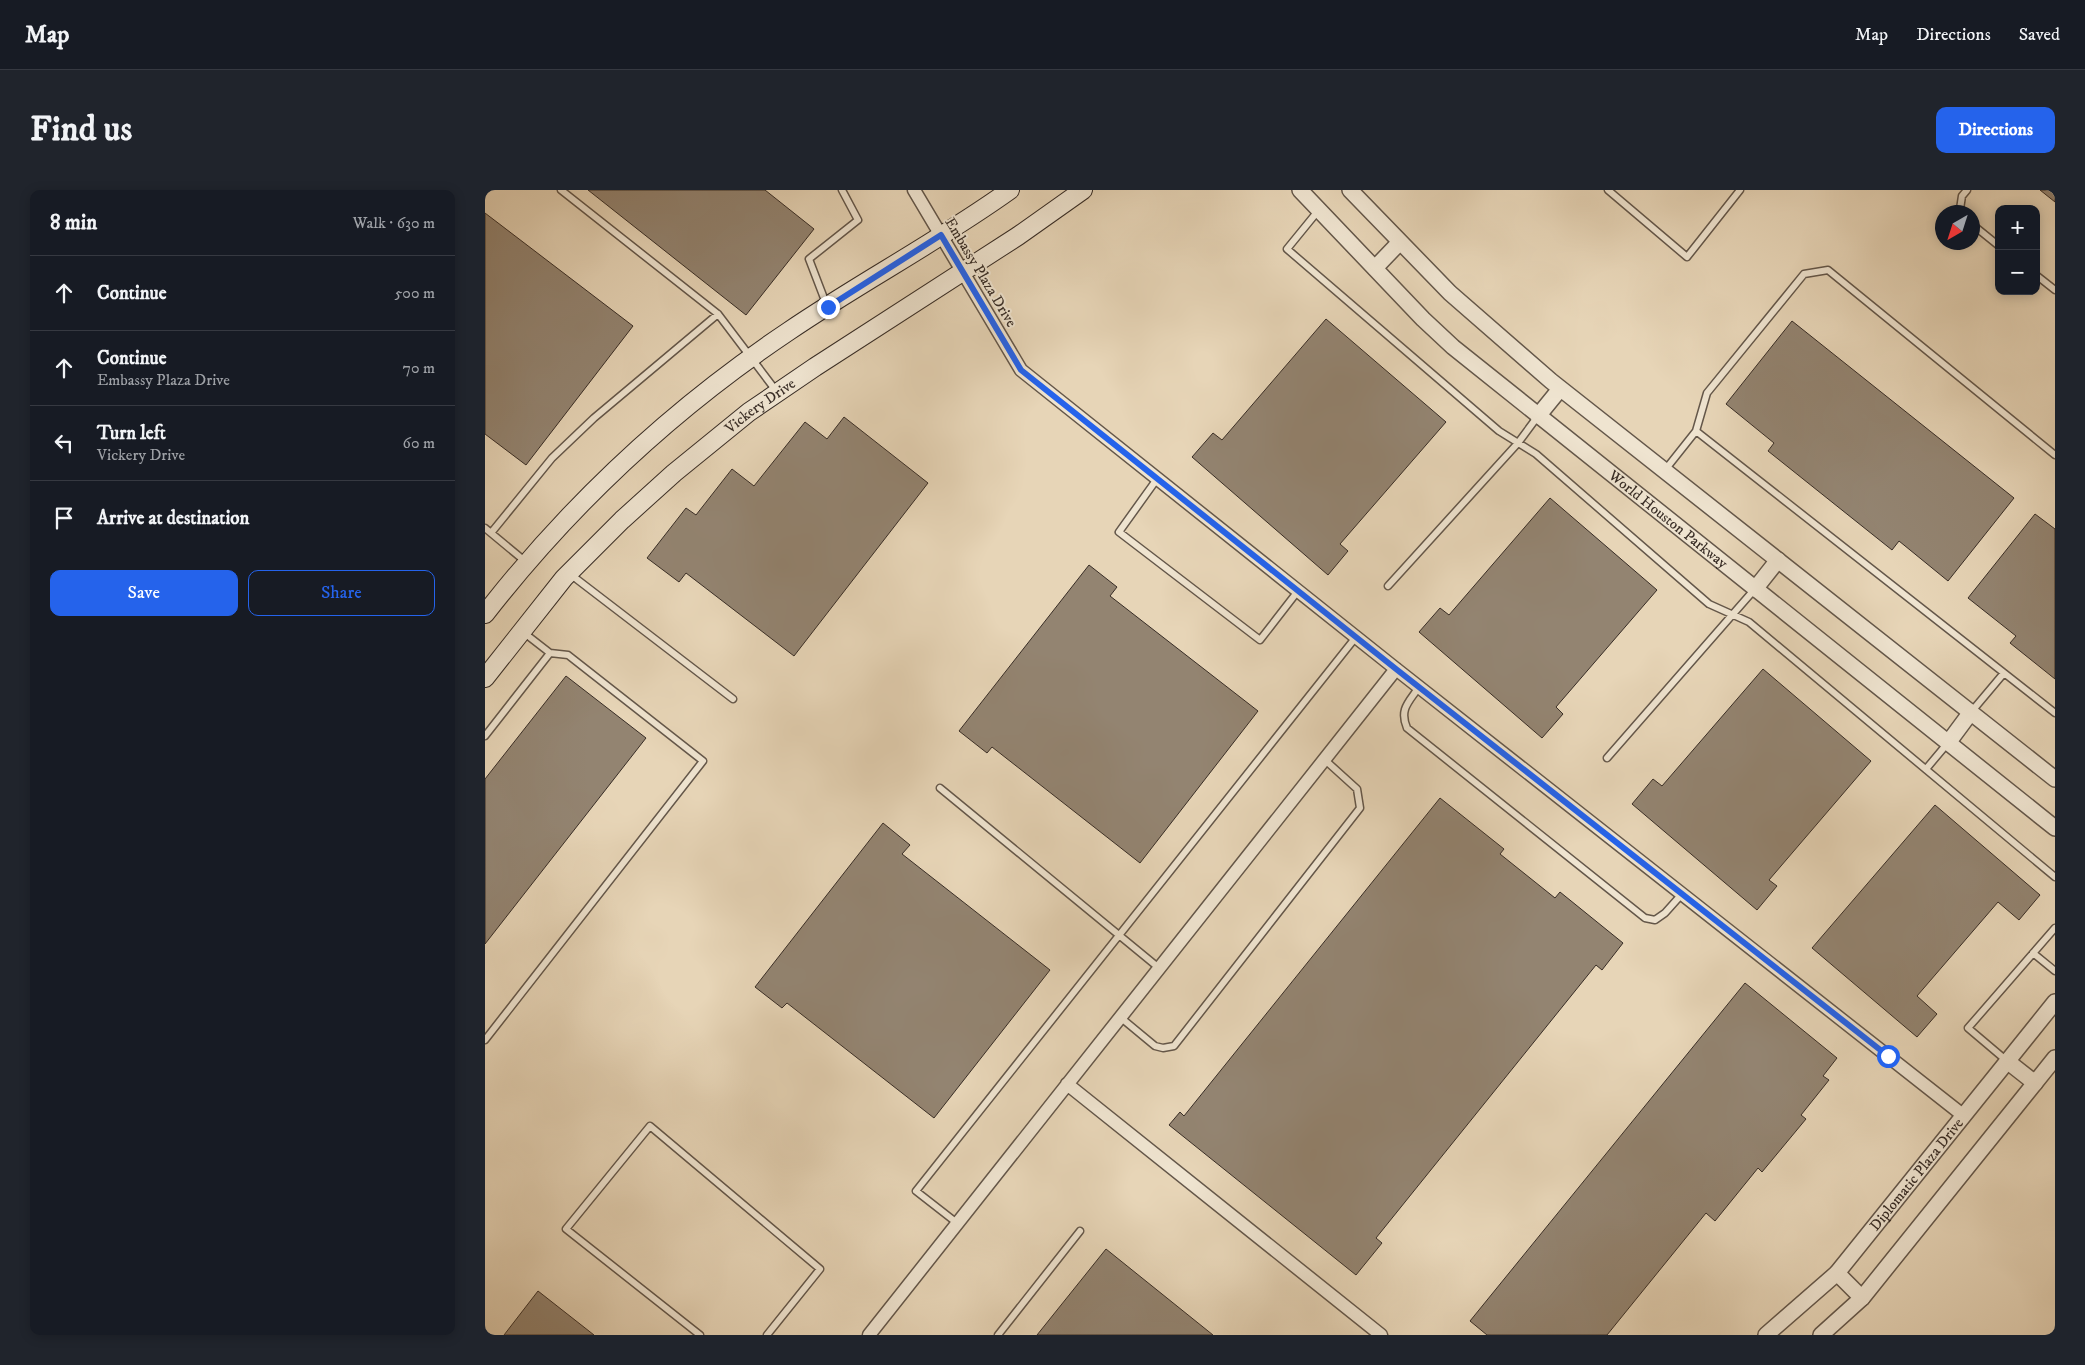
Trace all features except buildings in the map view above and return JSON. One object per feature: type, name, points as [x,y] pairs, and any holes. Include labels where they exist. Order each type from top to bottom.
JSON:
[{"type":"main road","name":"Vickery Drive","points":[[485,678],[569,573],[622,520],[674,473],[749,412],[961,271],[1018,236],[1083,190]]},
{"type":"main road","points":[[485,614],[527,563],[620,466],[708,390],[789,331],[1007,191]]},
{"type":"street","name":"Embassy Plaza Drive","points":[[913,190],[1021,370],[1157,479]]},
{"type":"street","name":"World Houston Parkway","points":[[1300,190],[1423,319],[1453,347],[2055,828]]},
{"type":"street","points":[[1350,190],[1450,294],[1560,389],[2055,779]]},
{"type":"street","points":[[1375,268],[1399,243]]},
{"type":"street","points":[[1538,416],[1560,389]]},
{"type":"street","points":[[1157,479],[1964,1116]]},
{"type":"street","points":[[1755,589],[1778,560]]},
{"type":"street","points":[[869,1335],[1396,669]]},
{"type":"street","points":[[1948,743],[1971,712]]},
{"type":"street","name":"Diplomatic Plaza Drive","points":[[1766,1335],[1837,1272],[2055,1002]]},
{"type":"street","points":[[1821,1335],[1862,1298],[2055,1058]]},
{"type":"street","points":[[2007,1061],[2035,1083]]},
{"type":"street","points":[[1067,1084],[1381,1335]]},
{"type":"street","points":[[1837,1272],[1862,1298]]},
{"type":"lane","points":[[561,190],[718,314],[777,393]]},
{"type":"lane","points":[[828,307],[809,259],[858,220],[842,190]]},
{"type":"lane","points":[[1608,190],[1687,257],[1740,190]]},
{"type":"lane","points":[[1961,205],[1962,196],[1967,190]]},
{"type":"lane","points":[[1319,210],[1287,249],[1499,432],[1536,454],[1709,604],[1749,622],[2055,877]]},
{"type":"lane","points":[[1980,231],[1995,243]]},
{"type":"lane","points":[[1664,471],[1696,431],[1707,393],[1804,274],[1828,270],[2055,455]]},
{"type":"lane","points":[[2040,278],[2055,290]]},
{"type":"lane","points":[[491,533],[552,458],[595,418],[718,314]]},
{"type":"lane","points":[[1388,586],[1538,416]]},
{"type":"lane","points":[[1696,431],[2055,713]]},
{"type":"lane","points":[[1157,479],[1119,532],[1260,640],[1298,591]]},
{"type":"lane","points":[[485,528],[527,563]]},
{"type":"lane","points":[[569,573],[733,699]]},
{"type":"lane","points":[[1607,758],[1755,589]]},
{"type":"lane","points":[[485,1040],[703,761],[568,655],[550,653],[522,631]]},
{"type":"lane","points":[[957,1224],[916,1191],[1356,637]]},
{"type":"lane","points":[[485,736],[550,653]]},
{"type":"lane","points":[[1971,712],[2004,673]]},
{"type":"lane","points":[[1419,687],[1405,707],[1403,718],[1407,728],[1645,918],[1655,920],[1665,913],[1682,894]]},
{"type":"lane","points":[[1926,770],[1948,743]]},
{"type":"lane","points":[[1120,1018],[1155,1046],[1163,1048],[1174,1046],[1361,808],[1357,789],[1325,760]]},
{"type":"lane","points":[[939,788],[1159,968]]},
{"type":"lane","points":[[2007,1061],[1968,1028],[2055,928]]},
{"type":"lane","points":[[2033,953],[2055,971]]},
{"type":"lane","points":[[700,1335],[566,1229],[650,1126],[821,1268],[767,1335]]},
{"type":"lane","points":[[998,1335],[1080,1231]]},
{"type":"route","points":[[828,307],[941,235],[1021,370],[1396,669],[1888,1056]]}]
